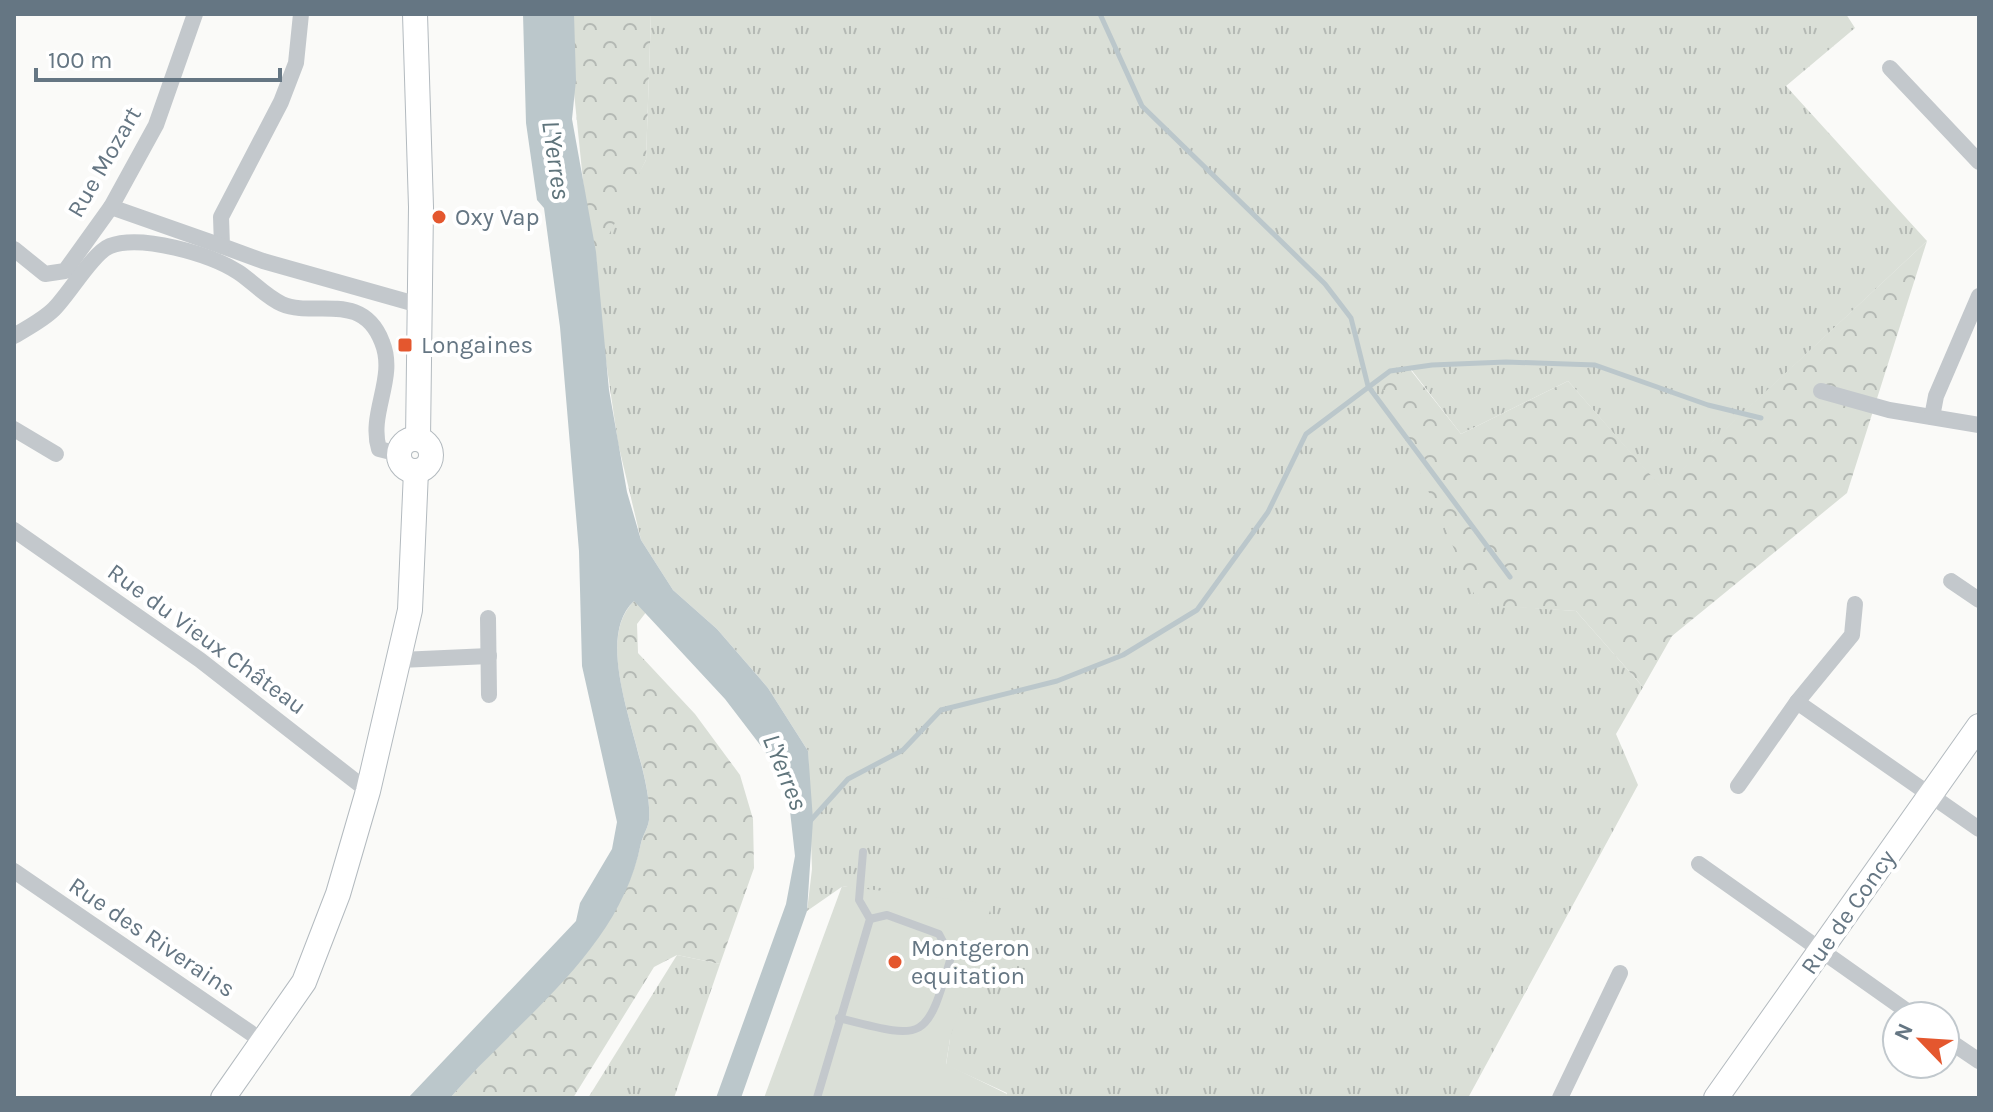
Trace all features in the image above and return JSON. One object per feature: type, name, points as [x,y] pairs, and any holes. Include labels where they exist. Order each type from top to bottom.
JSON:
[{"type":"street","name":"Rue Mozart","points":[[14,249],[45,274],[60,274],[111,207],[156,125],[195,14]]},
{"type":"street","points":[[222,246],[221,217],[281,102],[296,63],[301,14]]},
{"type":"street","points":[[223,1098],[304,982],[321,946],[368,791],[410,610],[411,455],[421,207],[415,14]]},
{"type":"street","points":[[1890,68],[1979,162]]},
{"type":"street","points":[[111,207],[222,246],[419,305]]},
{"type":"street","points":[[14,336],[52,312],[106,248],[132,240],[176,249],[235,270],[281,304],[350,310],[372,326],[383,343],[386,384],[375,435],[379,449],[411,455]]},
{"type":"street","points":[[1932,417],[1936,396],[1979,296]]},
{"type":"street","points":[[1821,391],[1889,410],[1979,425]]},
{"type":"street","points":[[14,429],[56,454]]},
{"type":"street","name":"Rue du Vieux Château","points":[[14,530],[213,669],[368,791]]},
{"type":"street","points":[[1951,581],[1979,600]]},
{"type":"street","points":[[1738,786],[1797,702],[1852,635],[1855,604]]},
{"type":"street","points":[[488,618],[489,695]]},
{"type":"street","points":[[400,660],[489,656]]},
{"type":"street","points":[[1797,702],[1979,829]]},
{"type":"street","name":"Rue de Concy","points":[[1716,1098],[1979,726]]},
{"type":"street","points":[[1699,864],[1891,1000]]},
{"type":"street","name":"Rue des Riverains","points":[[14,871],[264,1042]]},
{"type":"street","points":[[1560,1098],[1620,973]]},
{"type":"street","points":[[1961,1049],[1979,1061]]},
{"type":"lane","points":[[817,1098],[870,919],[859,900],[863,852]]},
{"type":"lane","points":[[839,1018],[895,1032],[920,1028],[934,1015],[951,957],[939,934],[887,915],[870,919]]},
{"type":"green space","points":[[566,14],[651,14],[646,160],[592,269]]},
{"type":"green space","points":[[651,14],[1846,14],[1855,28],[1786,86],[1927,241],[1662,489],[1568,381],[1461,434],[1410,368],[1479,604],[1576,611],[1643,687],[1616,734],[1638,785],[1468,1098],[1005,1098],[1007,1093],[946,1065],[950,1039],[867,891],[843,886],[807,911],[812,869],[808,751],[768,688],[717,629],[673,590],[641,540],[618,443],[601,327],[596,252],[646,160]]},
{"type":"green space","points":[[1927,241],[1847,493],[1672,636],[1643,687],[1576,611],[1479,605],[1381,385],[1409,368],[1461,434],[1568,381],[1662,488]]},
{"type":"green space","points":[[634,601],[647,611],[637,624],[638,653],[695,714],[740,775],[753,819],[754,868],[720,964],[677,955],[654,967],[573,1098],[450,1098],[589,950],[629,882],[649,820],[648,796],[619,675],[617,646],[621,621]]},
{"type":"green space","name":"Montgeron equitation","points":[[842,886],[992,904],[950,1039],[946,1064],[1007,1094],[1005,1098],[764,1098]]},
{"type":"green space","points":[[677,955],[720,964],[674,1098],[588,1098]]},
{"type":"water","name":"L'Yerres","points":[[523,14],[574,14],[576,80],[572,119],[596,252],[609,390],[627,492],[641,540],[673,590],[717,629],[768,688],[808,751],[813,820],[807,911],[741,1098],[716,1098],[786,904],[795,856],[786,784],[725,699],[634,601],[621,621],[617,646],[619,675],[648,796],[649,820],[630,882],[590,950],[564,981],[450,1098],[408,1098],[576,921],[580,903],[612,849],[617,822],[582,666],[579,551],[560,327],[544,208],[537,200],[526,123]]},
{"type":"waterway","points":[[1100,14],[1142,106],[1325,284],[1351,318],[1368,386],[1510,577]]},
{"type":"waterway","name":"L'Yerres","points":[[811,820],[848,779],[903,750],[941,710],[1057,681],[1123,655],[1197,610],[1268,512],[1306,434],[1390,371],[1432,365],[1506,362],[1595,365],[1708,405],[1761,418]]},
{"type":"place","name":"Oxy Vap","points":[[439,217]]},
{"type":"place","name":"Longaines","points":[[405,345]]},
{"type":"place","name":"Montgeron equitation","points":[[895,962]]}]
